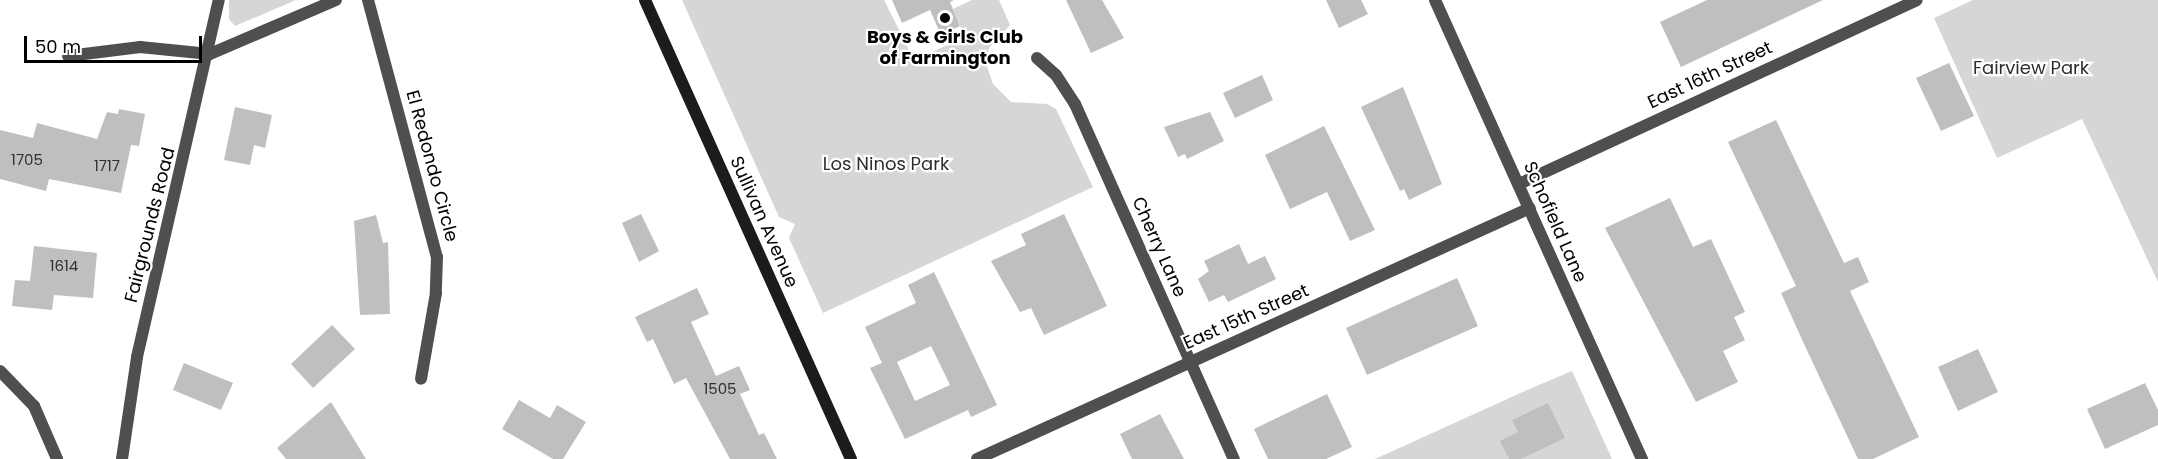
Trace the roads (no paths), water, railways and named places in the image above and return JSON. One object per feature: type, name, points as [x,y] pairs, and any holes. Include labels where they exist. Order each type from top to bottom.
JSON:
[{"type":"main road","name":"Sullivan Avenue","points":[[645,0],[851,459]]},
{"type":"street","name":"Fairgrounds Road","points":[[122,459],[136,357],[210,54],[219,0]]},
{"type":"street","points":[[68,56],[140,47],[210,54],[336,0]]},
{"type":"street","name":"El Redondo Circle","points":[[369,0],[437,257],[436,293],[421,379]]},
{"type":"street","name":"Schofield Lane","points":[[1435,0],[1642,459]]},
{"type":"street","name":"East 16th Street","points":[[1519,184],[1917,0]]},
{"type":"street","name":"Cherry Lane","points":[[1037,58],[1056,75],[1075,104],[1234,459]]},
{"type":"street","name":"East 15th Street","points":[[977,459],[1530,208]]},
{"type":"street","points":[[0,371],[34,405],[57,459]]},
{"type":"place","name":"Boys & Girls Club of Farmington","points":[[945,18]]},
{"type":"park label","name":"Fairview Park","points":[[2031,68]]},
{"type":"park label","name":"Los Ninos Park","points":[[886,164]]}]
